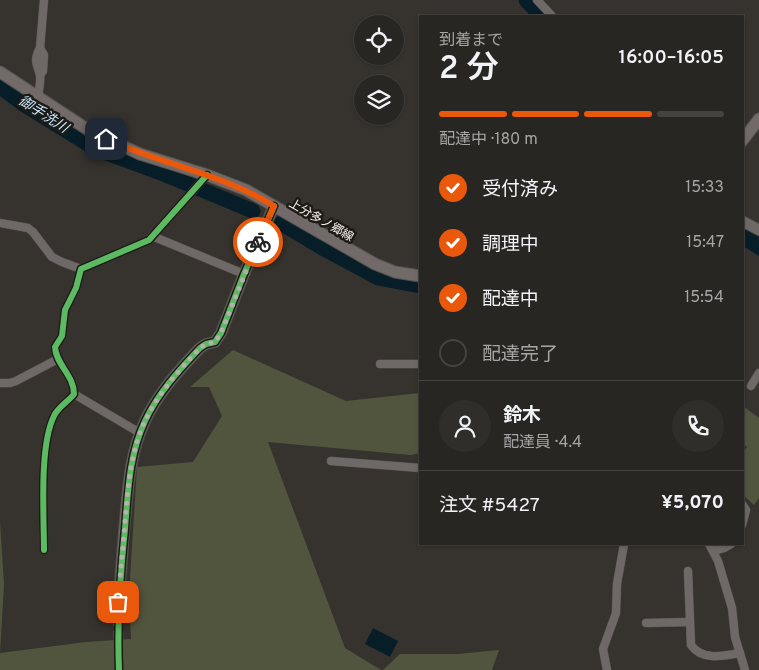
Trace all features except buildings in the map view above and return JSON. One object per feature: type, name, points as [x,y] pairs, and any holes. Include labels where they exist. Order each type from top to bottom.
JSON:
[{"type":"main road","name":"上分多ノ郷線","points":[[0,72],[74,121],[106,139],[204,178],[246,190],[375,264],[395,272],[419,276]]},
{"type":"main road","points":[[744,139],[759,120]]},
{"type":"street","points":[[38,96],[44,55],[40,48],[44,0]]},
{"type":"street","points":[[537,0],[551,15]]},
{"type":"street","points":[[0,223],[28,228],[34,232],[52,257],[81,268],[145,242],[204,178]]},
{"type":"street","points":[[118,616],[129,480],[133,454],[140,433],[153,406],[165,388],[200,348],[216,341],[221,333],[274,206]]},
{"type":"street","points":[[744,222],[759,230]]},
{"type":"street","points":[[152,236],[244,274]]},
{"type":"street","points":[[44,550],[45,464],[48,435],[54,415],[74,394],[73,384],[58,359],[55,347],[62,336],[65,310],[76,288],[81,268]]},
{"type":"street","points":[[0,383],[10,384],[58,359]]},
{"type":"street","points":[[380,364],[419,364]]},
{"type":"street","points":[[751,386],[759,373]]},
{"type":"street","points":[[74,394],[140,433]]},
{"type":"street","points":[[331,461],[419,468]]},
{"type":"street","points":[[607,670],[603,649],[616,613],[617,584],[624,545]]},
{"type":"street","points":[[710,545],[714,551],[732,608],[735,637],[745,670]]},
{"type":"street","points":[[714,551],[729,545]]},
{"type":"street","points":[[688,571],[691,646],[697,652],[713,656],[740,653]]},
{"type":"street","points":[[646,623],[690,622]]},
{"type":"green space","points":[[233,350],[346,401],[419,393],[419,453],[411,455],[268,442],[345,648],[381,670],[0,670],[0,653],[86,642],[131,639],[129,595],[137,467],[193,462],[222,416],[209,387],[190,387]]},
{"type":"green space","points":[[744,407],[759,418],[759,498],[754,505],[744,496],[744,452],[747,447],[744,445]]},
{"type":"green space","points":[[0,522],[4,584],[0,653]]},
{"type":"green space","points":[[499,650],[492,670],[383,670],[400,654],[458,654]]},
{"type":"water","points":[[744,228],[759,237],[759,256],[744,247]]},
{"type":"water","points":[[373,628],[398,641],[390,657],[365,644]]},
{"type":"waterway","points":[[526,0],[540,15]]},
{"type":"waterway","name":"御手洗川","points":[[0,87],[23,104],[96,149],[166,175],[253,211]]},
{"type":"waterway","name":"御手洗川","points":[[281,223],[378,278],[419,286]]},
{"type":"tunnel","points":[[118,616],[119,670]]},
{"type":"cycle path","points":[[44,550],[43,482],[49,429],[58,410],[74,394],[71,381],[58,359],[55,347],[62,336],[65,310],[76,288],[81,269],[149,240],[207,175]]},
{"type":"cycle path","points":[[119,670],[119,600],[127,501],[132,460],[140,434],[150,411],[170,382],[200,348],[215,342],[221,333],[274,206]]},
{"type":"way so far","points":[[118,602],[129,480],[133,454],[140,433],[157,399],[165,388],[200,348],[215,342],[221,333],[258,242]]},
{"type":"route","points":[[106,139],[140,154],[207,175],[246,190],[274,206],[258,242]]}]
